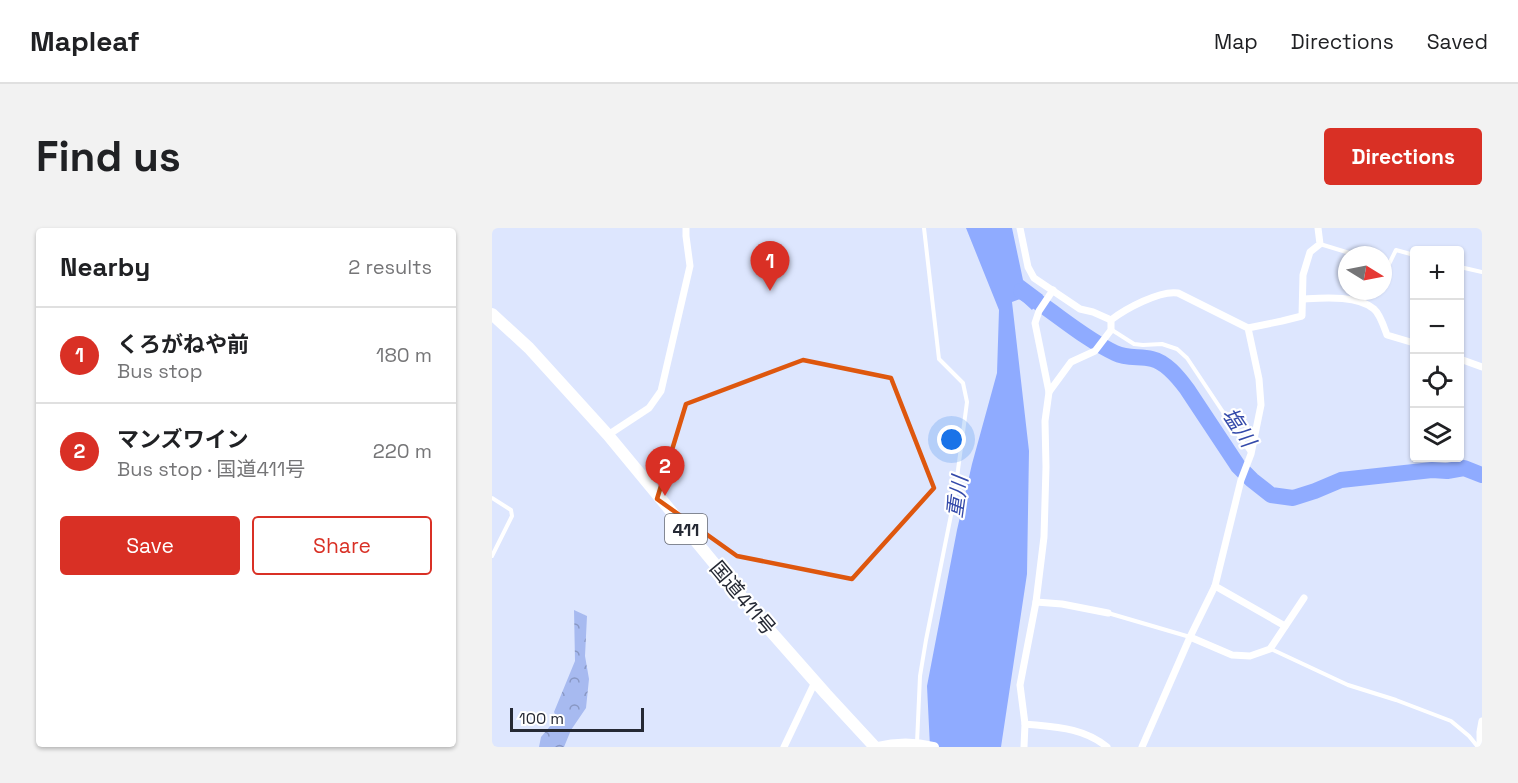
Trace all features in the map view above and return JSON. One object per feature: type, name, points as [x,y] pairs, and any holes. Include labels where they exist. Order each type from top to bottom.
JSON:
[{"type":"highway","name":"国道411号","points":[[492,314],[529,348],[608,435],[766,626],[876,747]]},
{"type":"main road","points":[[876,747],[894,743],[917,743],[934,747]]},
{"type":"street","points":[[608,435],[649,408],[662,391],[690,266],[686,228]]},
{"type":"street","points":[[1020,228],[1028,267],[1034,278],[1080,309],[1111,320]]},
{"type":"street","points":[[1111,320],[1122,311],[1170,292],[1178,293],[1248,328],[1302,316],[1303,275],[1310,252],[1320,244],[1318,228]]},
{"type":"street","points":[[1024,747],[1025,724],[1020,685],[1036,602],[1044,537],[1045,421],[1049,392],[1035,323],[1039,311],[1053,290]]},
{"type":"street","points":[[1303,299],[1336,297],[1360,302],[1375,310],[1387,335],[1410,343]]},
{"type":"street","points":[[1049,392],[1071,362],[1095,351],[1111,330],[1111,320]]},
{"type":"street","points":[[1142,747],[1215,586],[1241,480],[1251,454],[1261,405],[1259,379],[1248,328]]},
{"type":"street","points":[[1464,360],[1482,367]]},
{"type":"street","points":[[1215,586],[1285,626]]},
{"type":"street","points":[[1190,637],[1232,655],[1250,656],[1270,649],[1304,598]]},
{"type":"street","points":[[1036,602],[1062,604],[1108,613]]},
{"type":"street","points":[[784,747],[815,682]]},
{"type":"street","points":[[1479,747],[1482,721]]},
{"type":"street","points":[[1025,724],[1089,734],[1107,747]]},
{"type":"lane","points":[[917,743],[920,676],[954,500],[967,402],[963,383],[939,359],[924,228]]},
{"type":"lane","points":[[1320,244],[1338,250]]},
{"type":"lane","points":[[1392,258],[1396,250],[1410,254]]},
{"type":"lane","points":[[1464,268],[1482,272]]},
{"type":"lane","points":[[1111,330],[1134,344],[1162,344],[1177,349],[1187,358],[1251,454]]},
{"type":"lane","points":[[492,498],[511,510],[512,516],[492,556]]},
{"type":"lane","points":[[1108,613],[1190,637]]},
{"type":"lane","points":[[1270,649],[1348,685],[1451,721],[1479,747]]},
{"type":"highlighted area","points":[[803,360],[891,378],[934,488],[852,579],[737,556],[657,499],[686,404]]},
{"type":"green space","points":[[574,610],[587,616],[585,656],[589,679],[586,708],[571,730],[564,747],[539,747],[541,737],[557,718],[554,712],[575,661]]},
{"type":"shaded area","points":[[966,228],[1012,228],[1023,280],[1043,295],[1032,310],[1020,299],[1012,302],[1029,451],[1027,574],[1001,747],[930,747],[927,686],[957,530],[997,373],[999,310]]},
{"type":"waterway","name":"塩川","points":[[1021,291],[1103,347],[1124,356],[1152,359],[1167,367],[1187,389],[1238,466],[1271,495],[1293,498],[1341,480],[1432,470],[1447,471],[1464,468],[1482,475]]},
{"type":"place","name":"くろがねや前","points":[[770,291]]},
{"type":"place","name":"マンズワイン","points":[[665,496]]},
{"type":"water label","name":"重川","points":[[957,497]]}]
